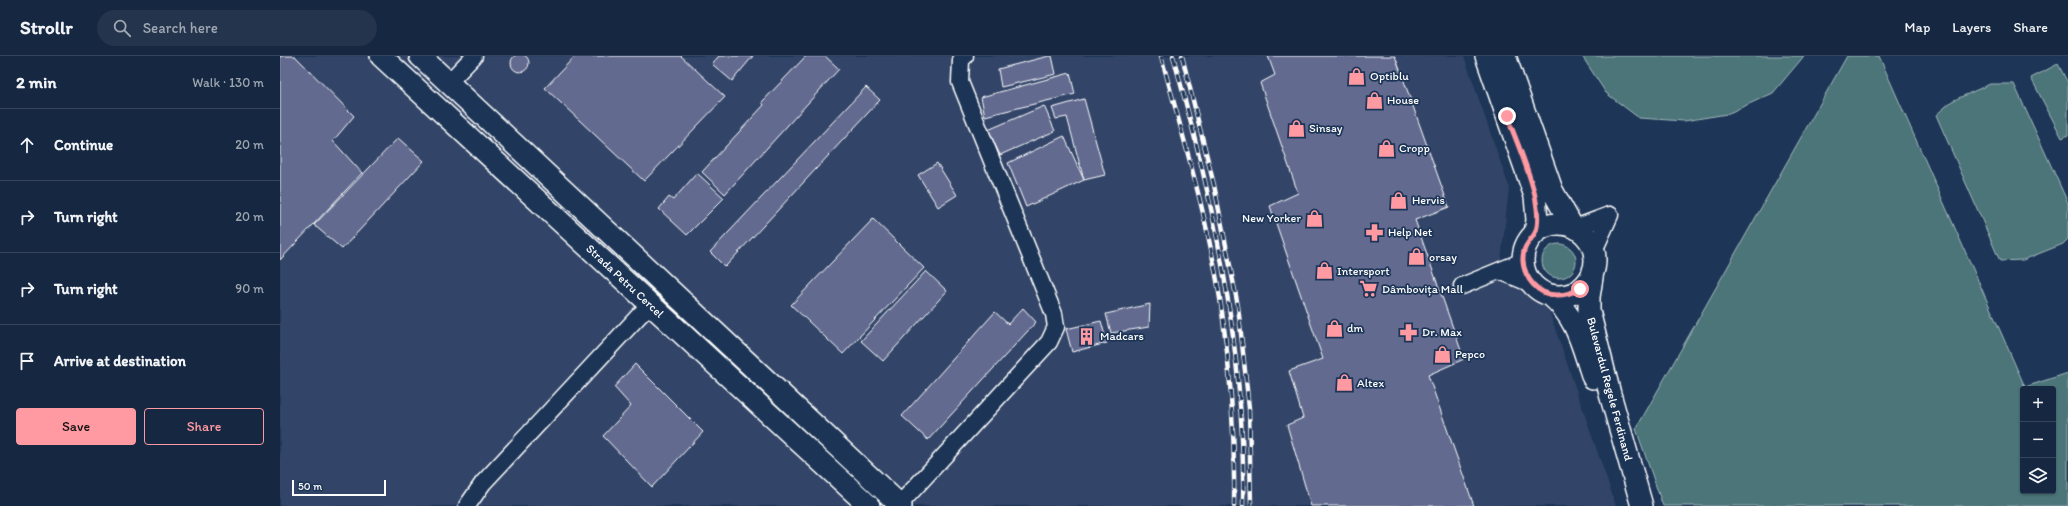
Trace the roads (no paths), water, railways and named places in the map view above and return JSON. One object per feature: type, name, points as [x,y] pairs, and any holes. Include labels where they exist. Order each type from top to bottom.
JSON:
[{"type":"main road","name":"Strada Petru Cercel","points":[[381,56],[869,506]]},
{"type":"main road","name":"Strada Petru Cercel","points":[[420,56],[900,505]]},
{"type":"main road","points":[[1486,56],[1535,196],[1537,220],[1535,233]]},
{"type":"main road","points":[[1505,56],[1554,195],[1573,227],[1589,240],[1593,261],[1588,280],[1580,289],[1571,294],[1560,296],[1542,290],[1526,274],[1523,261],[1524,250],[1528,241],[1535,233],[1544,227],[1555,224],[1573,227]]},
{"type":"main road","name":"Bulevardul Regele Ferdinand","points":[[1593,261],[1589,311],[1610,394],[1642,506]]},
{"type":"main road","points":[[650,304],[666,287]]},
{"type":"main road","name":"Bulevardul Regele Ferdinand","points":[[1542,290],[1562,305],[1576,328],[1636,506]]},
{"type":"lane","points":[[448,83],[474,56]]},
{"type":"lane","points":[[900,505],[1049,342],[1056,327],[1054,314],[960,82],[962,60],[965,56]]},
{"type":"lane","points":[[1573,227],[1610,215],[1593,261]]},
{"type":"lane","points":[[1462,286],[1523,261]]},
{"type":"lane","points":[[1500,271],[1542,290]]},
{"type":"lane","points":[[467,506],[483,483],[650,304]]},
{"type":"railway","points":[[1161,56],[1196,183],[1217,280],[1230,384],[1234,458],[1234,506]]},
{"type":"railway","points":[[1173,56],[1202,167],[1214,222],[1233,335],[1243,449],[1243,506]]},
{"type":"railway","points":[[1182,56],[1214,185],[1238,306],[1249,408],[1251,506]]},
{"type":"place","name":"Optiblu","points":[[1357,76]]},
{"type":"place","name":"House","points":[[1374,100]]},
{"type":"place","name":"Sinsay","points":[[1296,128]]},
{"type":"place","name":"Cropp","points":[[1386,148]]},
{"type":"place","name":"Hervis","points":[[1399,200]]},
{"type":"place","name":"New Yorker","points":[[1314,218]]},
{"type":"place","name":"Help Net","points":[[1375,232]]},
{"type":"place","name":"orsay","points":[[1416,257]]},
{"type":"place","name":"Intersport","points":[[1324,271]]},
{"type":"place","name":"Dâmbovița Mall","points":[[1369,289]]},
{"type":"place","name":"dm","points":[[1334,328]]},
{"type":"place","name":"Dr. Max","points":[[1409,332]]},
{"type":"place","name":"Madcars","points":[[1087,336]]},
{"type":"place","name":"Pepco","points":[[1442,354]]},
{"type":"place","name":"Altex","points":[[1344,383]]}]
